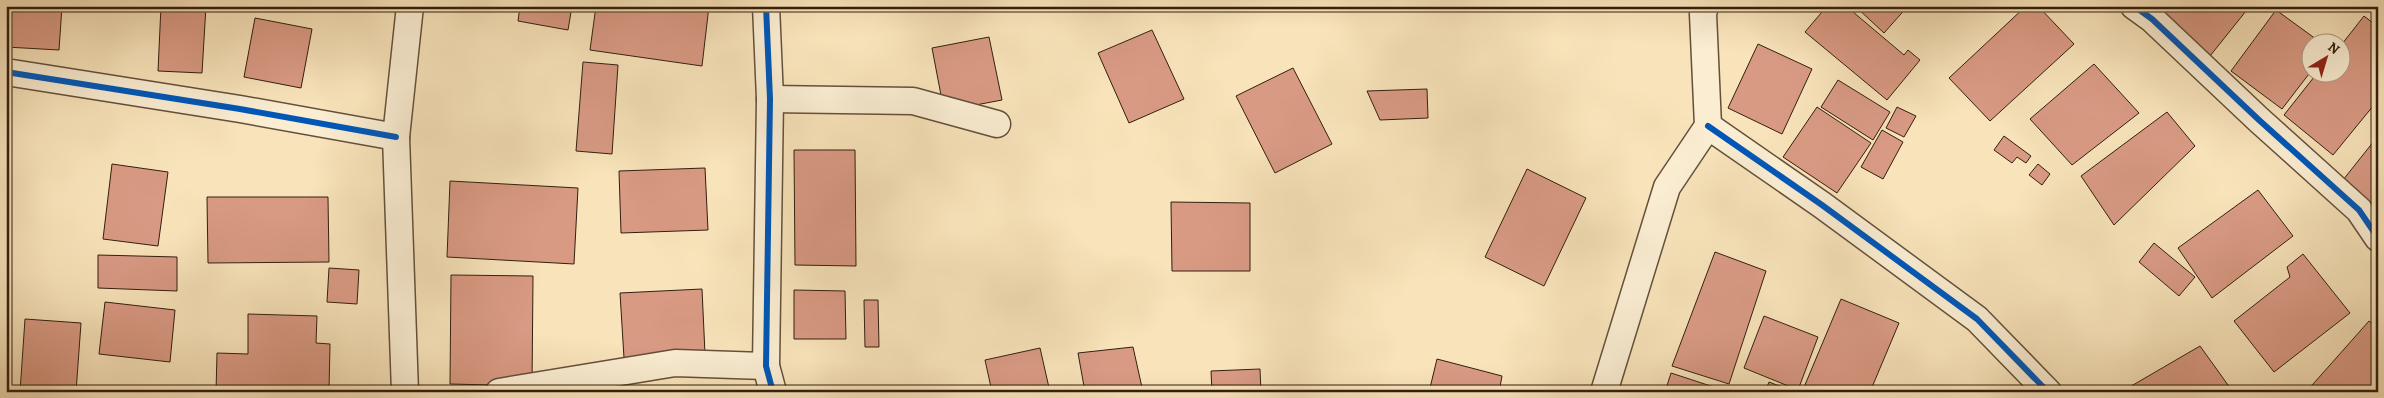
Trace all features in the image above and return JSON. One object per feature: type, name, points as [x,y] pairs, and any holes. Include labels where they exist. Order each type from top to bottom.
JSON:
[{"type":"street","points":[[405,392],[396,137],[410,6]]},
{"type":"street","points":[[766,6],[770,99],[766,366],[772,392]]},
{"type":"street","points":[[1604,392],[1667,187],[1708,126],[1703,14],[1705,6]]},
{"type":"street","points":[[2134,6],[2152,20],[2359,210],[2378,238]]},
{"type":"street","points":[[6,72],[240,109],[396,137]]},
{"type":"street","points":[[770,99],[913,101],[997,124]]},
{"type":"street","points":[[1708,126],[1822,205],[1977,319],[2048,392]]},
{"type":"street","points":[[499,392],[675,363],[766,366]]},
{"type":"building","points":[[6,6],[62,6],[59,50],[6,47]]},
{"type":"building","points":[[161,6],[206,6],[202,73],[158,71]]},
{"type":"building","points":[[520,6],[572,6],[568,30],[518,21]]},
{"type":"building","points":[[596,6],[709,6],[702,66],[590,50]]},
{"type":"building","points":[[1827,6],[1846,6],[1904,55],[1908,50],[1920,60],[1887,100],[1805,32]]},
{"type":"building","points":[[1855,6],[1908,6],[1884,33]]},
{"type":"building","points":[[2026,6],[2038,6],[2074,44],[1990,121],[1949,78]]},
{"type":"building","points":[[2165,6],[2250,6],[2210,56],[2158,14]]},
{"type":"building","points":[[2276,10],[2306,32],[2302,32],[2303,82],[2282,109],[2231,71]]},
{"type":"building","points":[[2364,16],[2378,27],[2378,100],[2333,155],[2284,115],[2310,82],[2352,82],[2351,32]]},
{"type":"building","points":[[255,18],[312,29],[301,88],[244,77]]},
{"type":"building","points":[[1152,30],[1184,99],[1129,123],[1098,53]]},
{"type":"building","points":[[989,37],[1002,100],[944,111],[932,48]]},
{"type":"building","points":[[1758,44],[1812,69],[1782,134],[1728,108]]},
{"type":"building","points":[[583,62],[618,65],[612,154],[576,151]]},
{"type":"building","points":[[2094,64],[2139,113],[2072,165],[2030,119]]},
{"type":"building","points":[[1293,68],[1332,144],[1275,173],[1236,96]]},
{"type":"building","points":[[1838,80],[1890,112],[1873,140],[1821,107]]},
{"type":"building","points":[[1427,89],[1428,118],[1380,120],[1367,91]]},
{"type":"building","points":[[1817,107],[1871,143],[1837,193],[1783,157]]},
{"type":"building","points":[[1897,107],[1916,116],[1904,137],[1886,128]]},
{"type":"building","points":[[2167,112],[2195,146],[2114,225],[2081,176]]},
{"type":"building","points":[[1882,130],[1903,142],[1883,179],[1861,167]]},
{"type":"building","points":[[2004,136],[2031,156],[2026,163],[2017,157],[2012,163],[1994,150]]},
{"type":"building","points":[[2378,136],[2378,216],[2339,185]]},
{"type":"building","points":[[794,150],[855,150],[856,266],[795,265]]},
{"type":"building","points":[[112,164],[168,172],[158,246],[103,239]]},
{"type":"building","points":[[2038,164],[2050,174],[2042,185],[2029,175]]},
{"type":"building","points":[[705,168],[708,230],[621,233],[619,171]]},
{"type":"building","points":[[1527,169],[1586,198],[1544,286],[1485,257]]},
{"type":"building","points":[[450,181],[578,188],[574,264],[447,257]]},
{"type":"building","points":[[2258,190],[2293,236],[2212,298],[2178,248]]},
{"type":"building","points":[[207,197],[328,197],[329,262],[208,263]]},
{"type":"building","points":[[1171,202],[1250,203],[1250,271],[1172,271]]},
{"type":"building","points":[[2154,243],[2195,277],[2179,296],[2139,262]]},
{"type":"building","points":[[1715,252],[1766,271],[1729,384],[1672,366]]},
{"type":"building","points":[[2303,254],[2350,313],[2274,372],[2234,321],[2290,277],[2287,267]]},
{"type":"building","points":[[98,255],[177,257],[177,291],[98,288]]},
{"type":"building","points":[[329,268],[359,270],[357,304],[327,302]]},
{"type":"building","points":[[451,275],[533,276],[532,386],[450,384]]},
{"type":"building","points":[[702,289],[705,354],[624,358],[620,293]]},
{"type":"building","points":[[794,290],[845,291],[846,339],[794,339]]},
{"type":"building","points":[[1841,299],[1899,323],[1870,392],[1802,392]]},
{"type":"building","points":[[864,300],[878,300],[879,347],[865,347]]},
{"type":"building","points":[[105,302],[175,310],[170,362],[99,354]]},
{"type":"building","points":[[248,314],[317,316],[316,343],[330,344],[329,390],[216,392],[217,353],[248,354]]},
{"type":"building","points":[[1764,316],[1818,337],[1798,390],[1744,368]]},
{"type":"building","points":[[25,319],[81,323],[76,392],[20,392]]},
{"type":"building","points":[[2369,321],[2378,328],[2378,392],[2306,392]]},
{"type":"building","points":[[2200,346],[2233,392],[2121,392]]},
{"type":"building","points":[[1133,347],[1143,392],[1085,392],[1078,353]]},
{"type":"building","points":[[1040,348],[1050,392],[992,392],[985,360]]},
{"type":"building","points":[[1437,359],[1502,376],[1499,392],[1429,392]]},
{"type":"building","points":[[1260,369],[1261,392],[1212,392],[1211,371]]},
{"type":"building","points":[[1671,373],[1726,391],[1665,392]]},
{"type":"building","points":[[1769,382],[1795,392],[1765,392]]},
{"type":"cycle path","points":[[766,6],[770,99],[766,366],[773,392]]},
{"type":"cycle path","points":[[2134,6],[2152,19],[2259,120],[2359,210],[2378,238]]},
{"type":"cycle path","points":[[6,72],[240,109],[396,137]]},
{"type":"cycle path","points":[[1708,126],[1822,205],[1977,319],[2048,392]]}]
